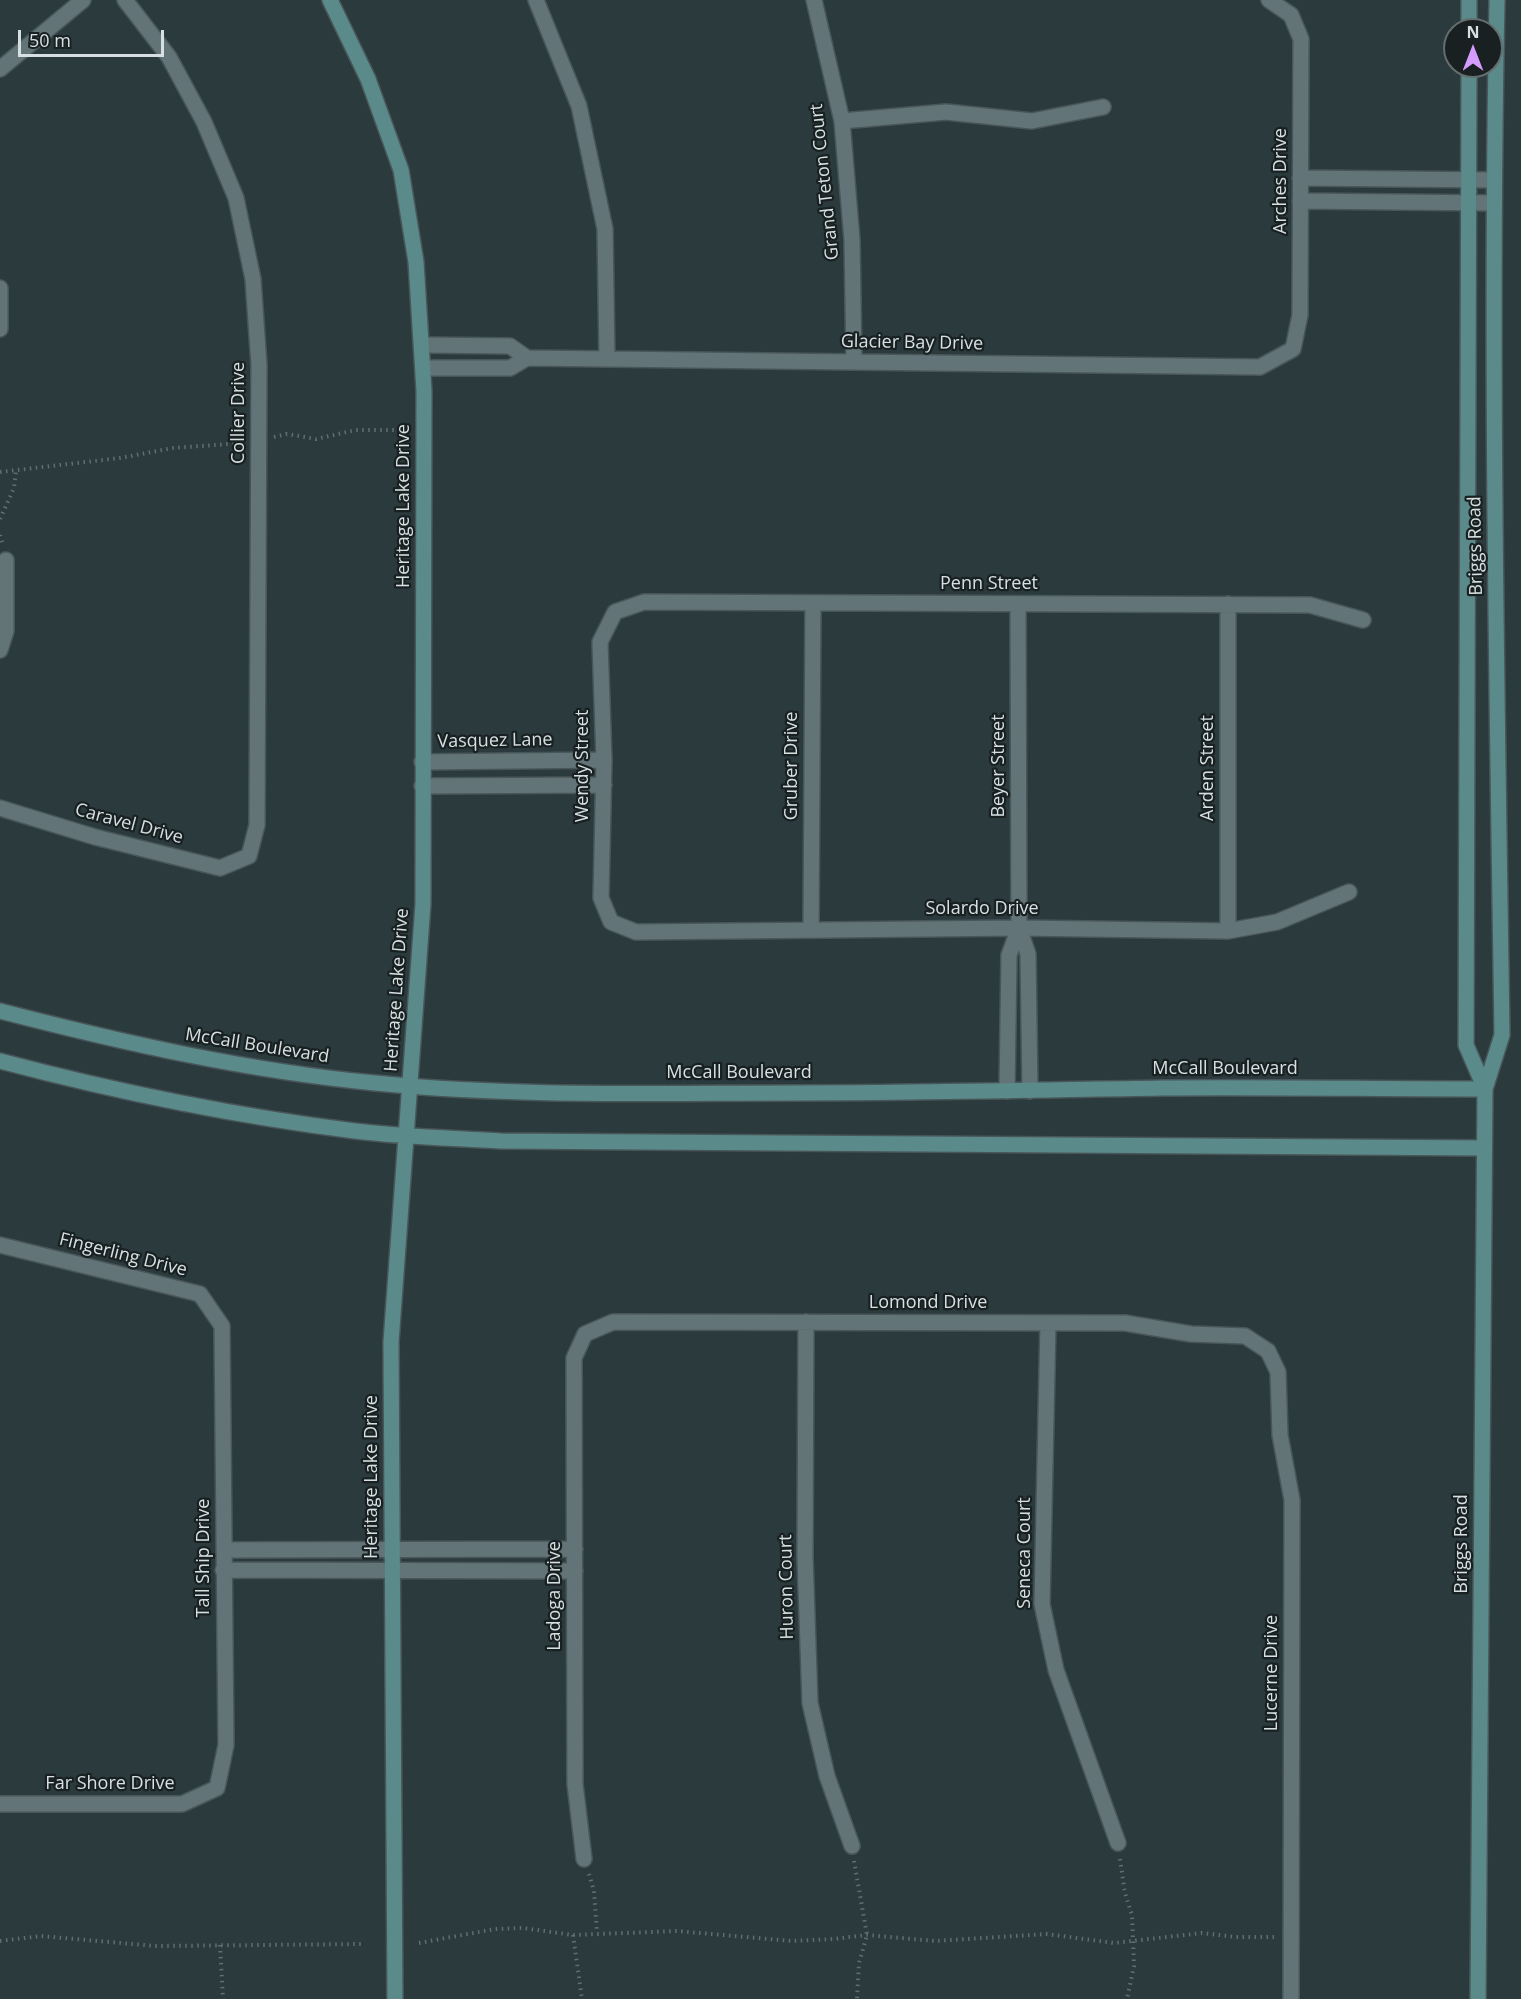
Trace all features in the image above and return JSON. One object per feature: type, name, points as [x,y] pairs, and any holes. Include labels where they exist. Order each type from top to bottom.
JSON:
[{"type":"main road","name":"Heritage Lake Drive","points":[[330,0],[368,79],[401,170],[416,262],[423,368],[423,904],[391,1342],[395,1999]]},
{"type":"main road","points":[[1469,0],[1469,18]]},
{"type":"main road","name":"Briggs Road","points":[[1478,1999],[1485,1089],[1502,1035],[1493,429],[1493,180],[1497,0]]},
{"type":"main road","name":"Briggs Road","points":[[1469,78],[1466,1045],[1485,1089]]},
{"type":"main road","name":"McCall Boulevard","points":[[0,1011],[175,1053],[275,1070],[375,1083],[510,1092],[1030,1091],[1166,1088],[1485,1089]]},
{"type":"main road","points":[[0,1061],[122,1091],[230,1112],[357,1131],[501,1141],[1484,1148]]},
{"type":"street","points":[[0,69],[83,0]]},
{"type":"street","name":"Collier Drive","points":[[125,0],[169,57],[204,122],[236,198],[253,279],[259,365],[257,825],[249,856]]},
{"type":"street","points":[[536,0],[579,106],[605,229],[607,359]]},
{"type":"street","name":"Grand Teton Court","points":[[814,0],[842,121],[852,240],[854,362]]},
{"type":"street","name":"Arches Drive","points":[[1269,0],[1291,15],[1301,39],[1300,315],[1293,349]]},
{"type":"street","points":[[842,121],[946,112],[1032,121],[1103,107]]},
{"type":"street","points":[[1300,178],[1493,180]]},
{"type":"street","points":[[1300,201],[1494,203]]},
{"type":"street","points":[[0,288],[0,329]]},
{"type":"street","name":"Glacier Bay Drive","points":[[422,345],[510,346],[527,358]]},
{"type":"street","name":"Glacier Bay Drive","points":[[423,368],[510,368],[527,358],[1260,367],[1293,349]]},
{"type":"street","points":[[0,650],[6,631],[6,560]]},
{"type":"street","name":"Penn Street","points":[[615,612],[644,602],[1228,604],[1310,605],[1363,620]]},
{"type":"street","name":"Gruber Drive","points":[[811,930],[813,603]]},
{"type":"street","name":"Beyer Street","points":[[1018,604],[1019,928],[1028,954],[1030,1091]]},
{"type":"street","name":"Arden Street","points":[[1228,604],[1228,931]]},
{"type":"street","name":"Wendy Street","points":[[611,922],[601,898],[604,760],[600,642],[615,612]]},
{"type":"street","name":"Vasquez Lane","points":[[422,762],[604,760]]},
{"type":"street","points":[[422,786],[604,785]]},
{"type":"street","name":"Caravel Drive","points":[[0,808],[95,837],[220,868],[249,856]]},
{"type":"street","name":"Solardo Drive","points":[[611,922],[636,932],[1019,928],[1228,931],[1277,922],[1349,892]]},
{"type":"street","name":"Beyer Street","points":[[1007,1091],[1009,955],[1019,928]]},
{"type":"street","name":"Fingerling Drive","points":[[0,1245],[200,1294],[222,1326]]},
{"type":"street","name":"Lomond Drive","points":[[585,1334],[613,1322],[1125,1323],[1191,1334],[1245,1336],[1268,1351]]},
{"type":"street","name":"Huron Court","points":[[806,1322],[805,1557],[810,1703],[827,1776],[852,1846]]},
{"type":"street","name":"Seneca Court","points":[[1048,1323],[1042,1604],[1056,1670],[1118,1844]]},
{"type":"street","name":"Tall Ship Drive","points":[[217,1788],[226,1745],[222,1326]]},
{"type":"street","name":"Ladoga Drive","points":[[584,1859],[575,1784],[574,1358],[585,1334]]},
{"type":"street","name":"Lucerne Drive","points":[[1268,1351],[1278,1372],[1280,1435],[1292,1500],[1291,1999]]},
{"type":"street","points":[[224,1550],[575,1549]]},
{"type":"street","points":[[223,1570],[575,1571]]},
{"type":"street","name":"Far Shore Drive","points":[[0,1804],[182,1804],[217,1788]]},
{"type":"path","points":[[0,472],[120,458],[173,448],[214,444],[233,445],[287,434],[316,439],[356,430],[395,429]]},
{"type":"path","points":[[0,519],[14,488],[16,471]]},
{"type":"path","points":[[1118,1844],[1125,1893],[1132,1915],[1134,1966],[1127,1999]]},
{"type":"path","points":[[852,1846],[867,1935],[859,1963],[856,1999]]},
{"type":"path","points":[[584,1859],[594,1892],[597,1933]]},
{"type":"path","points":[[419,1943],[495,1929],[523,1928],[573,1935],[677,1931],[792,1941],[834,1940],[867,1935],[935,1941],[1046,1934],[1114,1943],[1202,1933],[1236,1937],[1291,1937]]},
{"type":"path","points":[[573,1935],[582,1999]]},
{"type":"path","points":[[0,1941],[41,1936],[155,1946],[365,1944]]},
{"type":"path","points":[[220,1945],[223,1999]]}]
